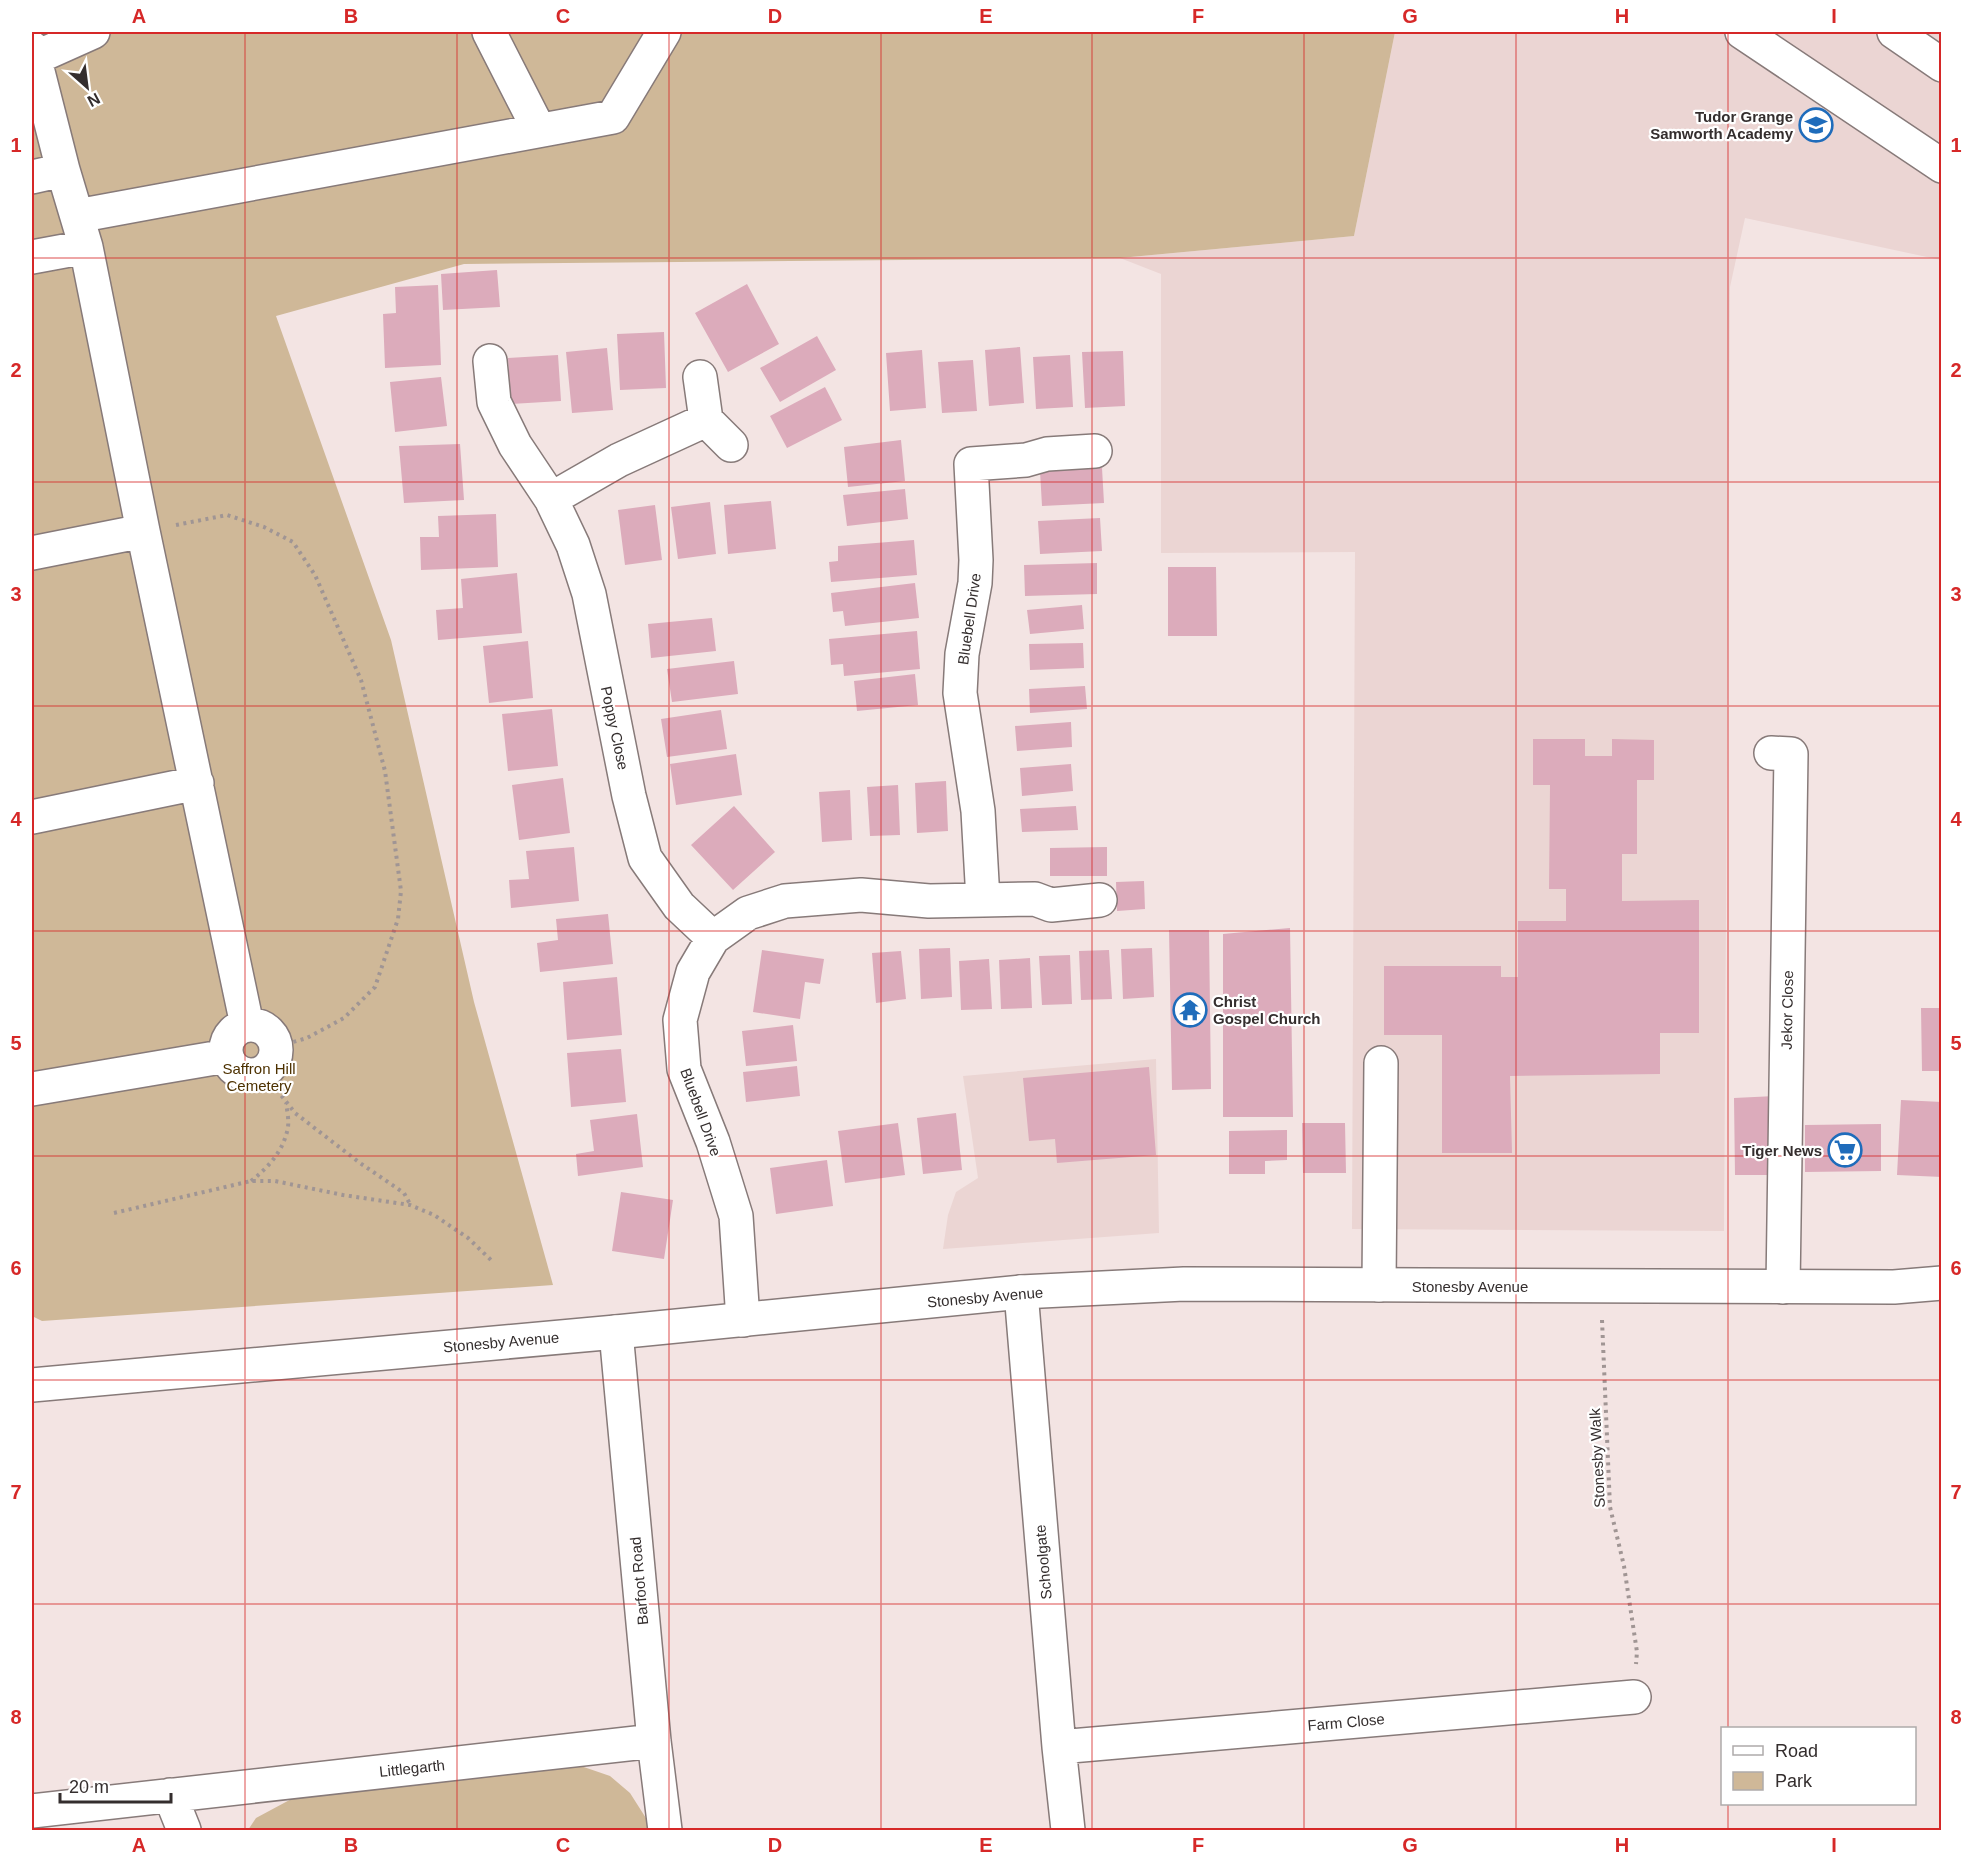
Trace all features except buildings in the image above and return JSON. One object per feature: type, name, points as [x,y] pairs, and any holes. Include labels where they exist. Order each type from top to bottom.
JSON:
[{"type":"street","points":[[93,32],[33,53],[86,248],[247,1025]]},
{"type":"street","points":[[489,32],[539,130]]},
{"type":"street","points":[[77,216],[613,117],[664,32]]},
{"type":"street","points":[[1742,32],[1941,166]]},
{"type":"street","points":[[1894,32],[1941,65]]},
{"type":"street","points":[[32,177],[63,170]]},
{"type":"street","points":[[32,257],[86,248]]},
{"type":"street","name":"Poppy Close","points":[[490,361],[494,402],[516,445],[552,499],[573,545],[589,594],[629,796],[645,858],[679,906],[713,938]]},
{"type":"street","points":[[700,377],[706,420],[731,445]]},
{"type":"street","points":[[552,499],[619,460],[706,420]]},
{"type":"street","name":"Bluebell Drive","points":[[983,900],[978,811],[960,693],[962,654],[975,584],[971,464],[1026,460],[1047,454],[1095,451]]},
{"type":"street","points":[[32,553],[143,531]]},
{"type":"street","name":"Jekor Close","points":[[1772,753],[1791,753],[1783,1287]]},
{"type":"street","points":[[32,817],[197,783]]},
{"type":"street","name":"Bluebell Drive","points":[[743,1320],[736,1216],[713,1142],[684,1069],[680,1020],[693,972],[713,938],[747,913],[785,901],[861,895],[929,901],[1035,899],[1051,905],[1100,900]]},
{"type":"street","points":[[247,1025],[263,1027],[274,1039],[270,1060],[251,1075],[243,1073],[230,1064],[227,1056],[228,1040],[239,1028],[247,1025]]},
{"type":"street","points":[[32,1089],[227,1056]]},
{"type":"street","points":[[1379,1285],[1381,1063]]},
{"type":"street","name":"Stonesby Avenue","points":[[32,1384],[616,1332],[1021,1292],[1184,1284],[1894,1287],[1941,1283]]},
{"type":"street","name":"Schoolgate","points":[[1021,1292],[1068,1830]]},
{"type":"street","name":"Barfoot Road","points":[[616,1332],[664,1830]]},
{"type":"street","name":"Farm Close","points":[[1059,1747],[1634,1697]]},
{"type":"street","name":"Littlegarth","points":[[32,1811],[654,1741]]},
{"type":"street","points":[[170,1795],[183,1830]]},
{"type":"path","points":[[143,531],[227,515],[264,527],[293,542],[315,575],[361,680],[388,793],[400,891],[398,919],[375,987],[344,1018],[270,1060],[286,1102],[288,1126],[279,1151],[267,1168],[251,1181]]},
{"type":"path","points":[[286,1102],[295,1113],[360,1163],[404,1193],[410,1205]]},
{"type":"path","points":[[114,1213],[251,1181],[275,1181],[343,1195],[410,1205],[434,1215],[460,1232],[491,1260]]},
{"type":"path","name":"Stonesby Walk","points":[[1601,1286],[1610,1507],[1624,1566],[1636,1652],[1634,1697]]},
{"type":"shaded area","points":[[1395,32],[1941,32],[1941,260],[1745,218],[1730,287],[1724,1231],[1352,1229],[1355,552],[1161,553],[1161,274],[1120,258],[1354,236]]},
{"type":"shaded area","points":[[1156,1059],[1159,1233],[943,1249],[948,1215],[956,1192],[978,1178],[963,1076]]},
{"type":"green space","name":"Saffron Hill Cemetery","points":[[32,32],[1395,32],[1354,236],[1120,258],[464,264],[276,316],[391,640],[474,1002],[553,1285],[42,1321],[32,1316]]},
{"type":"green space","points":[[578,1765],[610,1776],[630,1793],[652,1830],[248,1830],[256,1818],[297,1796]]},
{"type":"place","name":"Tudor Grange Samworth Academy","points":[[1816,125]]},
{"type":"place","name":"Christ Gospel Church","points":[[1190,1010]]},
{"type":"place","name":"Tiger News","points":[[1845,1150]]}]
